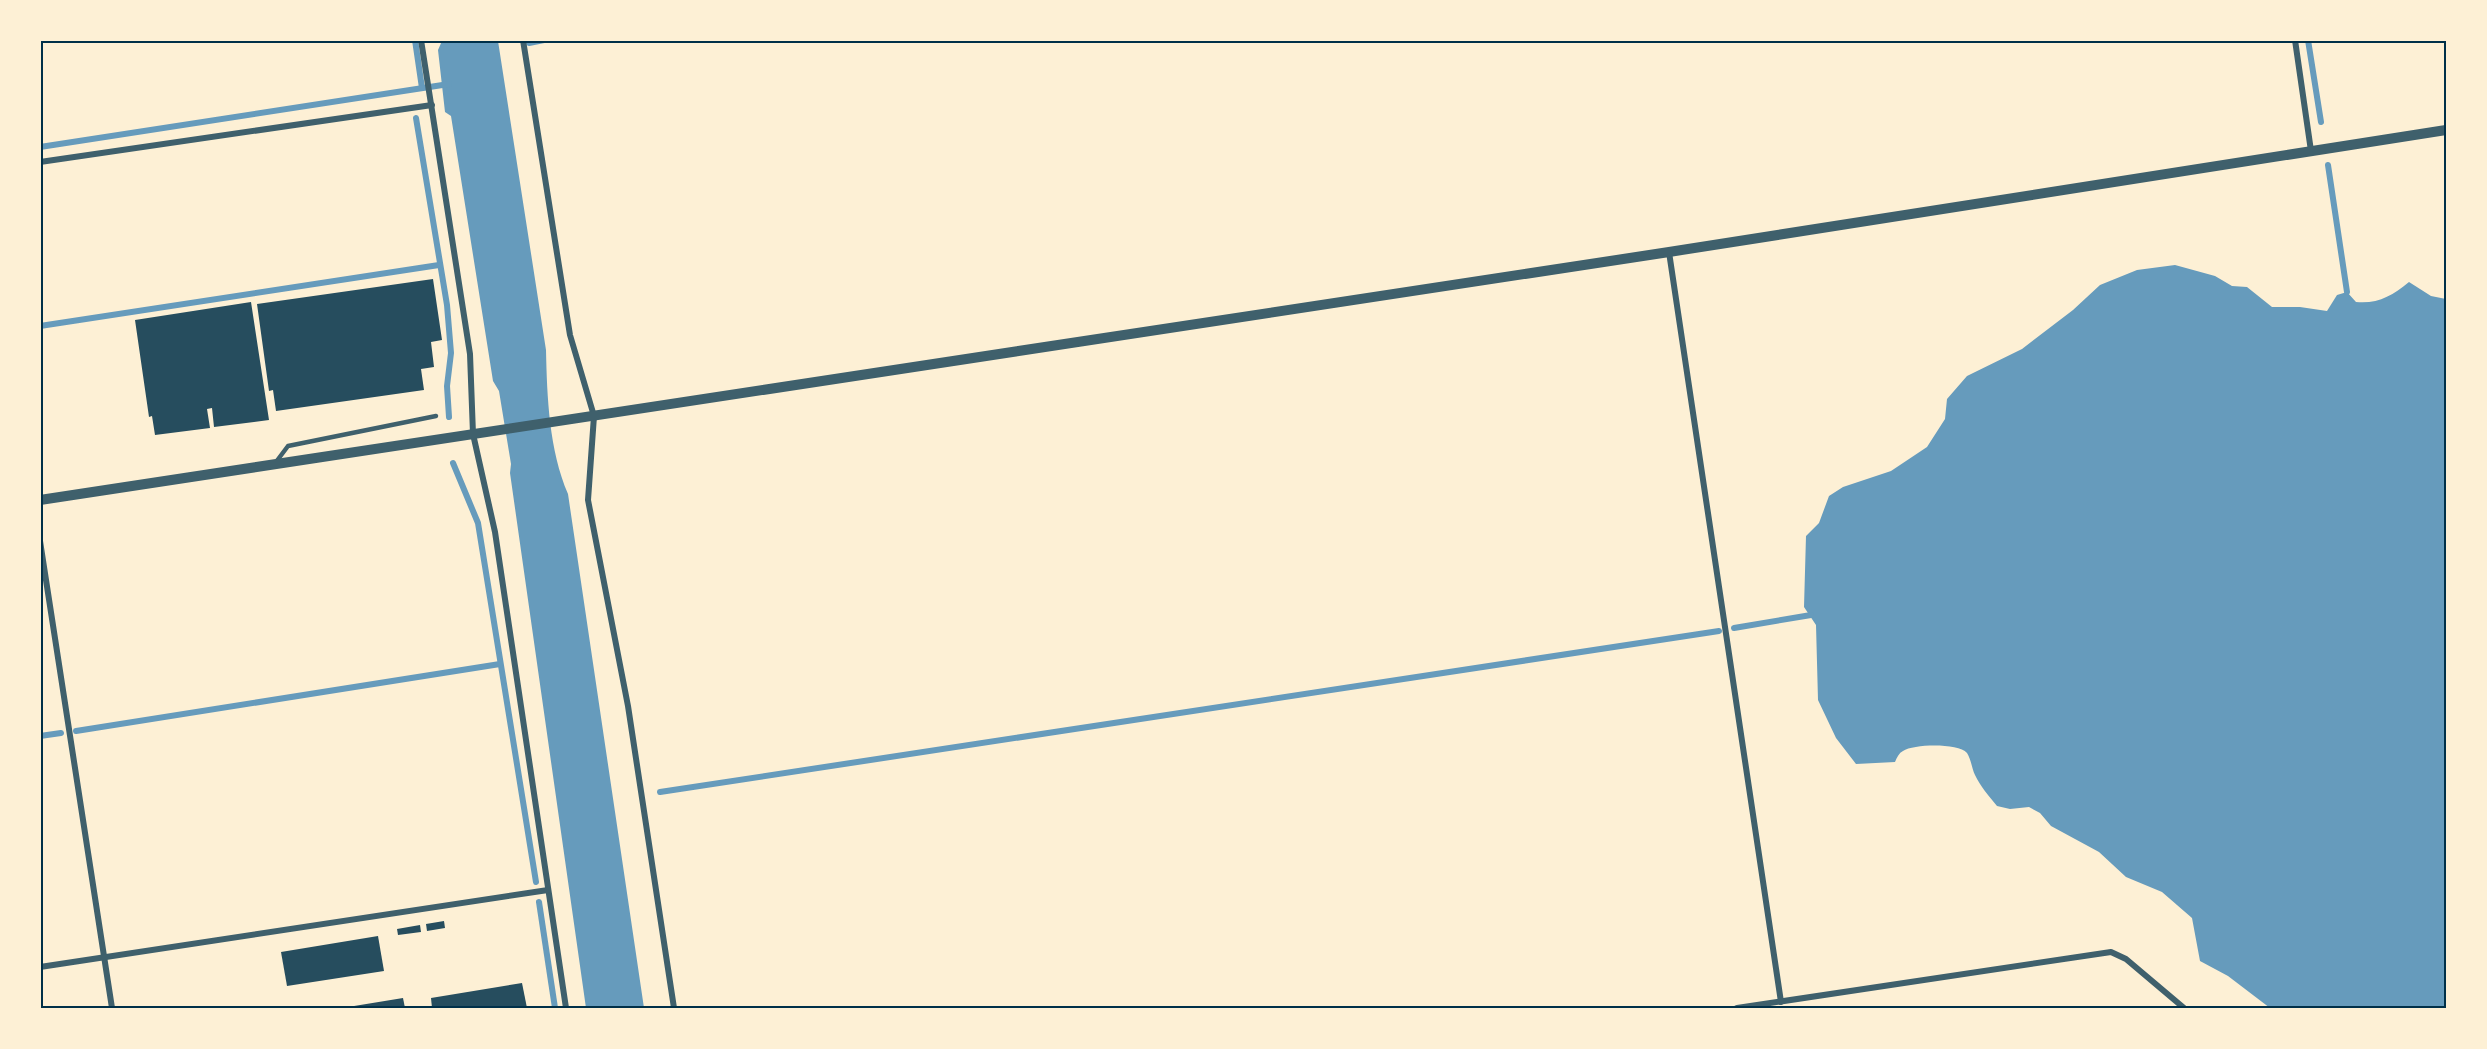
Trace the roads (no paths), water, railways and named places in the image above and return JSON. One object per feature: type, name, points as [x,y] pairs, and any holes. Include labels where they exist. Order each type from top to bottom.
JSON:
[{"type":"street","points":[[421,40],[470,354],[473,434],[495,532],[566,1008]]},
{"type":"street","points":[[523,40],[570,334],[594,416],[588,500],[628,706],[674,1008]]},
{"type":"street","points":[[2295,40],[2311,151]]},
{"type":"street","points":[[40,162],[431,103]]},
{"type":"street","points":[[40,500],[1669,252],[2446,130]]},
{"type":"street","points":[[1669,252],[1781,1002]]},
{"type":"street","points":[[40,541],[112,1008]]},
{"type":"street","points":[[40,967],[548,890]]},
{"type":"street","points":[[1737,1008],[2111,952],[2126,959],[2184,1008]]},
{"type":"lane","points":[[274,465],[288,446],[436,416]]},
{"type":"water","points":[[442,41],[498,41],[546,350],[548,405],[553,441],[568,494],[644,1008],[586,1008],[510,473],[511,464],[499,391],[493,381],[451,116],[445,112],[438,50]]},
{"type":"water","points":[[2175,265],[2215,276],[2232,286],[2247,287],[2272,307],[2300,307],[2327,311],[2337,295],[2347,292],[2356,302],[2371,302],[2391,295],[2409,282],[2431,296],[2446,299],[2446,1008],[2270,1008],[2228,976],[2200,961],[2192,918],[2162,892],[2126,877],[2099,852],[2051,826],[2040,813],[2029,807],[2010,809],[1997,806],[1977,779],[1967,753],[1955,747],[1926,746],[1903,751],[1895,762],[1856,764],[1836,738],[1818,700],[1816,625],[1804,607],[1806,536],[1819,523],[1829,496],[1843,487],[1891,471],[1927,447],[1945,419],[1947,399],[1967,376],[2022,349],[2073,310],[2100,285],[2137,270]]},
{"type":"waterway","points":[[415,40],[422,88]]},
{"type":"waterway","points":[[529,43],[544,40]]},
{"type":"waterway","points":[[2308,40],[2321,122]]},
{"type":"waterway","points":[[40,147],[449,84]]},
{"type":"waterway","points":[[416,118],[447,305],[451,353],[447,386],[449,417]]},
{"type":"waterway","points":[[2328,165],[2347,292]]},
{"type":"waterway","points":[[40,326],[439,265]]},
{"type":"waterway","points":[[453,463],[478,523],[536,882]]},
{"type":"waterway","points":[[1734,628],[1811,615]]},
{"type":"waterway","points":[[660,792],[1719,631]]},
{"type":"waterway","points":[[76,731],[500,664]]},
{"type":"waterway","points":[[40,736],[61,733]]},
{"type":"waterway","points":[[539,902],[555,1008]]}]
